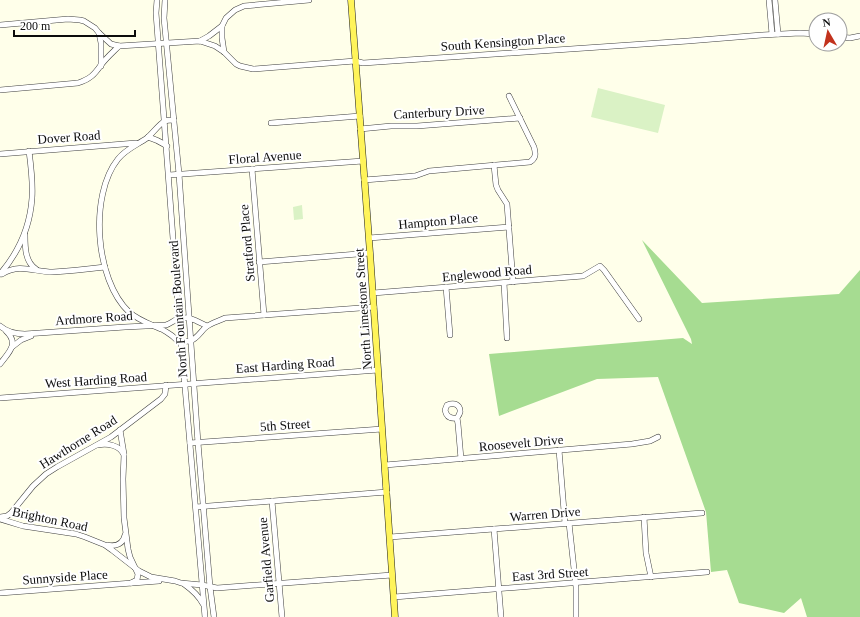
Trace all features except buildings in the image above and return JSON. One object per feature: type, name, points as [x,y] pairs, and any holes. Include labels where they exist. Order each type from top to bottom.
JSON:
[{"type":"main road","name":"North Limestone Street","points":[[351,0],[395,617]]},
{"type":"street","name":"North Fountain Boulevard","points":[[157,0],[156,13],[158,44],[181,341],[205,617]]},
{"type":"street","name":"North Fountain Boulevard","points":[[165,0],[164,18],[179,174],[189,318],[192,340],[198,443],[210,588],[214,617]]},
{"type":"street","points":[[0,25],[75,19],[89,24],[111,44],[119,46],[200,41],[222,26],[226,18],[235,10],[244,6],[309,0]]},
{"type":"street","points":[[769,0],[775,34]]},
{"type":"street","points":[[775,0],[775,34]]},
{"type":"street","points":[[222,26],[224,52]]},
{"type":"street","points":[[99,33],[102,55],[101,66]]},
{"type":"street","name":"South Kensington Place","points":[[200,41],[215,46],[224,52],[236,64],[253,69],[355,61],[363,63],[775,34],[808,34]]},
{"type":"street","points":[[848,38],[860,36]]},
{"type":"street","points":[[0,90],[78,83],[85,81],[94,75],[119,46]]},
{"type":"street","points":[[364,180],[415,176],[430,171],[530,162],[534,159],[536,152],[509,96]]},
{"type":"street","points":[[271,123],[360,116]]},
{"type":"street","name":"Canterbury Drive","points":[[360,129],[520,118]]},
{"type":"street","points":[[117,159],[148,137],[165,121],[174,120]]},
{"type":"street","points":[[148,137],[167,146]]},
{"type":"street","name":"Dover Road","points":[[0,154],[139,143]]},
{"type":"street","points":[[109,146],[112,146],[118,151],[119,155],[105,184],[100,206],[100,244],[105,267],[118,298],[129,312],[144,322],[171,335],[178,341],[181,341],[192,340],[207,326],[225,318],[374,307]]},
{"type":"street","points":[[29,151],[32,197],[25,247],[28,260],[38,271]]},
{"type":"street","name":"Floral Avenue","points":[[169,175],[363,161]]},
{"type":"street","points":[[494,165],[496,185],[507,204],[513,282]]},
{"type":"street","name":"Stratford Place","points":[[252,169],[264,315]]},
{"type":"street","name":"Hampton Place","points":[[369,238],[509,227]]},
{"type":"street","points":[[0,275],[12,258],[26,232]]},
{"type":"street","points":[[259,262],[370,253]]},
{"type":"street","name":"Englewood Road","points":[[373,293],[583,276],[600,266],[639,319]]},
{"type":"street","points":[[0,275],[6,271],[16,268],[54,272],[105,267]]},
{"type":"street","points":[[504,282],[507,338]]},
{"type":"street","points":[[446,287],[450,335]]},
{"type":"street","name":"Ardmore Road","points":[[2,328],[20,334],[36,334],[125,326],[166,326],[180,318],[189,318]]},
{"type":"street","points":[[189,318],[207,326]]},
{"type":"street","points":[[0,364],[13,345],[11,336],[2,328]]},
{"type":"street","points":[[10,350],[22,340],[36,334]]},
{"type":"street","name":"East Harding Road","points":[[194,383],[378,370]]},
{"type":"street","name":"West Harding Road","points":[[0,398],[194,383]]},
{"type":"street","name":"Hawthorne Road","points":[[0,518],[11,513],[33,486],[46,474],[111,437],[161,399],[165,394],[166,385]]},
{"type":"street","points":[[456,418],[458,424],[461,459]]},
{"type":"street","name":"5th Street","points":[[190,443],[382,429]]},
{"type":"street","points":[[120,430],[124,447],[123,504],[125,532],[128,549],[138,577],[131,583]]},
{"type":"street","name":"Roosevelt Drive","points":[[385,465],[638,444],[658,437]]},
{"type":"street","points":[[93,447],[104,444],[111,445],[121,450],[124,455]]},
{"type":"street","points":[[559,450],[567,523],[576,583],[576,617]]},
{"type":"street","points":[[196,507],[387,492]]},
{"type":"street","name":"Garfield Avenue","points":[[272,501],[282,617]]},
{"type":"street","name":"Warren Drive","points":[[390,537],[702,513]]},
{"type":"street","points":[[644,517],[646,553],[651,577]]},
{"type":"street","name":"Brighton Road","points":[[0,518],[36,529],[85,536],[105,545],[151,577],[181,583],[202,585]]},
{"type":"street","points":[[494,529],[501,617]]},
{"type":"street","points":[[105,545],[118,545],[124,540],[125,532]]},
{"type":"street","name":"East 3rd Street","points":[[394,597],[707,572]]},
{"type":"street","points":[[202,585],[210,588],[217,588],[392,575]]},
{"type":"street","name":"Sunnyside Place","points":[[0,593],[167,580]]},
{"type":"street","points":[[181,583],[189,587],[202,601],[204,606]]},
{"type":"green space","points":[[598,88],[665,105],[658,133],[591,117]]},
{"type":"green space","points":[[302,205],[303,219],[294,220],[293,207]]},
{"type":"green space","points":[[642,240],[702,303],[839,294],[860,270],[860,617],[807,617],[801,598],[784,613],[739,603],[727,570],[711,572],[706,512],[658,377],[597,379],[499,416],[489,354],[683,338],[692,344],[691,339]]}]
